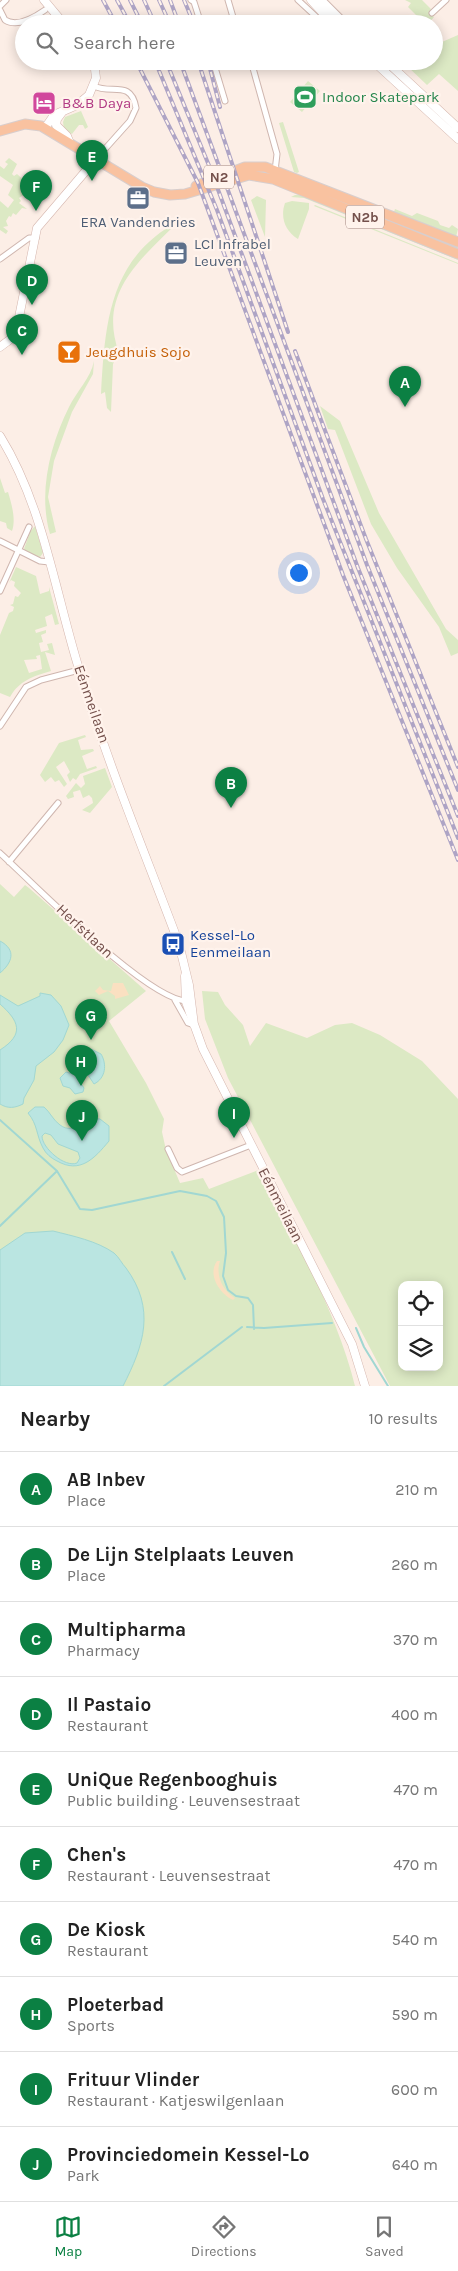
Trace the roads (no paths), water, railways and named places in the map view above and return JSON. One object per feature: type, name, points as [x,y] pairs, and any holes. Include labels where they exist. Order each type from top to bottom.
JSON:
[{"type":"main road","name":"N2","points":[[0,132],[25,124],[45,128],[142,187],[164,194],[185,194],[249,175],[274,174]]},
{"type":"main road","name":"N2b","points":[[274,174],[458,242]]},
{"type":"main road","name":"N2b","points":[[274,174],[458,254]]},
{"type":"street","points":[[6,0],[0,8],[5,20],[15,23]]},
{"type":"street","points":[[44,0],[56,15]]},
{"type":"street","points":[[191,0],[194,2],[198,15]]},
{"type":"street","points":[[228,0],[233,15]]},
{"type":"street","points":[[298,0],[314,15]]},
{"type":"street","points":[[310,0],[324,15]]},
{"type":"street","points":[[316,0],[333,15]]},
{"type":"street","points":[[323,0],[338,15]]},
{"type":"street","points":[[432,13],[446,0]]},
{"type":"street","points":[[35,15],[45,10]]},
{"type":"street","points":[[45,128],[52,116],[82,101],[94,86],[96,70]]},
{"type":"street","points":[[216,70],[225,101]]},
{"type":"street","points":[[254,70],[277,154],[274,174]]},
{"type":"street","points":[[383,70],[458,139]]},
{"type":"street","points":[[396,70],[458,128]]},
{"type":"street","points":[[0,347],[12,338],[16,332],[39,225],[130,121],[136,108],[133,98],[126,90],[94,86]]},
{"type":"street","points":[[64,110],[57,119],[56,125],[67,136],[69,141]]},
{"type":"street","points":[[1,257],[29,238],[36,238]]},
{"type":"street","name":"Eénmeilaan","points":[[0,436],[19,471],[34,511],[79,670],[179,944],[194,1024],[203,1049],[352,1344],[365,1386]]},
{"type":"street","points":[[0,592],[29,527]]},
{"type":"street","points":[[0,542],[40,560],[49,562]]},
{"type":"street","points":[[0,726],[26,687],[40,680],[79,670]]},
{"type":"street","points":[[9,862],[58,804]]},
{"type":"street","name":"Herfstlaan","points":[[0,853],[135,976],[175,1000],[189,1001]]},
{"type":"street","points":[[175,1000],[186,1020],[194,1024]]},
{"type":"street","points":[[168,1149],[182,1172],[251,1145]]},
{"type":"water","points":[[0,941],[9,948],[11,957],[0,973]]},
{"type":"water","points":[[40,993],[51,995],[61,1006],[69,1025],[63,1040],[54,1052],[36,1066],[34,1080],[24,1098],[23,1104],[6,1107],[0,1104],[0,1050],[13,1038],[16,1033],[16,1027],[12,1016],[0,1004],[0,995],[18,1006],[40,996]]},
{"type":"water","points":[[91,1049],[101,1054],[103,1058],[105,1066],[103,1075],[94,1084],[88,1075],[84,1075],[80,1082],[84,1088],[83,1092],[75,1094],[70,1088],[63,1086],[60,1078],[66,1072],[76,1075],[80,1073],[82,1063],[92,1059],[88,1053]]},
{"type":"water","points":[[35,1107],[44,1107],[55,1121],[65,1128],[75,1127],[95,1119],[100,1119],[109,1126],[109,1141],[98,1154],[86,1163],[73,1166],[65,1165],[53,1159],[46,1152],[34,1122],[28,1113]],"holes":[[[45,1133],[51,1135],[58,1144],[78,1152],[80,1158],[77,1163],[66,1163],[50,1151],[42,1136]]]},
{"type":"water","points":[[53,1231],[93,1242],[114,1253],[135,1283],[141,1298],[144,1327],[137,1356],[123,1386],[0,1386],[0,1250],[25,1233]]},
{"type":"waterway","points":[[0,1120],[57,1171],[80,1209],[92,1210],[180,1191],[207,1196],[216,1201],[224,1217],[226,1253],[223,1276],[228,1290],[236,1296],[248,1298],[253,1305],[254,1329]]},
{"type":"waterway","points":[[0,1226],[57,1171]]},
{"type":"waterway","points":[[172,1252],[185,1279]]},
{"type":"waterway","points":[[247,1327],[264,1328],[332,1323]]},
{"type":"waterway","points":[[164,1386],[242,1327]]},
{"type":"waterway","points":[[356,1328],[364,1347],[388,1386]]},
{"type":"railway","points":[[103,0],[111,15]]},
{"type":"railway","points":[[117,0],[125,15]]},
{"type":"railway","points":[[130,0],[138,15]]},
{"type":"railway","points":[[144,0],[151,15]]},
{"type":"railway","points":[[159,0],[166,15]]},
{"type":"railway","points":[[170,0],[176,15]]},
{"type":"railway","points":[[184,0],[190,15]]},
{"type":"railway","points":[[141,70],[198,183],[343,575],[458,860]]},
{"type":"railway","points":[[159,70],[217,210],[323,499],[458,838]]},
{"type":"railway","points":[[170,70],[210,168],[358,568],[458,816]]},
{"type":"railway","points":[[183,70],[367,565],[458,790]]},
{"type":"railway","points":[[201,70],[288,332]]},
{"type":"railway","points":[[210,70],[220,107]]},
{"type":"railway","points":[[295,351],[366,539],[458,767]]},
{"type":"place","name":"Indoor Skatepark","points":[[305,97]]},
{"type":"place","name":"B&B Daya","points":[[44,103]]},
{"type":"place","name":"UniQue Regenbooghuis","points":[[92,181]]},
{"type":"place","name":"ERA Vandendries","points":[[138,198]]},
{"type":"place","name":"Chen's","points":[[36,211]]},
{"type":"place","name":"LCI Infrabel Leuven","points":[[176,253]]},
{"type":"place","name":"Il Pastaio","points":[[32,305]]},
{"type":"place","name":"Jeugdhuis Sojo","points":[[69,352]]},
{"type":"place","name":"Multipharma","points":[[22,355]]},
{"type":"place","name":"AB Inbev","points":[[405,407]]},
{"type":"place","name":"De Lijn Stelplaats Leuven","points":[[231,808]]},
{"type":"place","name":"Kessel-Lo Eenmeilaan","points":[[173,944]]},
{"type":"place","name":"De Kiosk","points":[[91,1040]]},
{"type":"place","name":"Ploeterbad","points":[[81,1086]]},
{"type":"place","name":"Frituur Vlinder","points":[[234,1138]]},
{"type":"place","name":"Provinciedomein Kessel-Lo","points":[[82,1141]]}]
